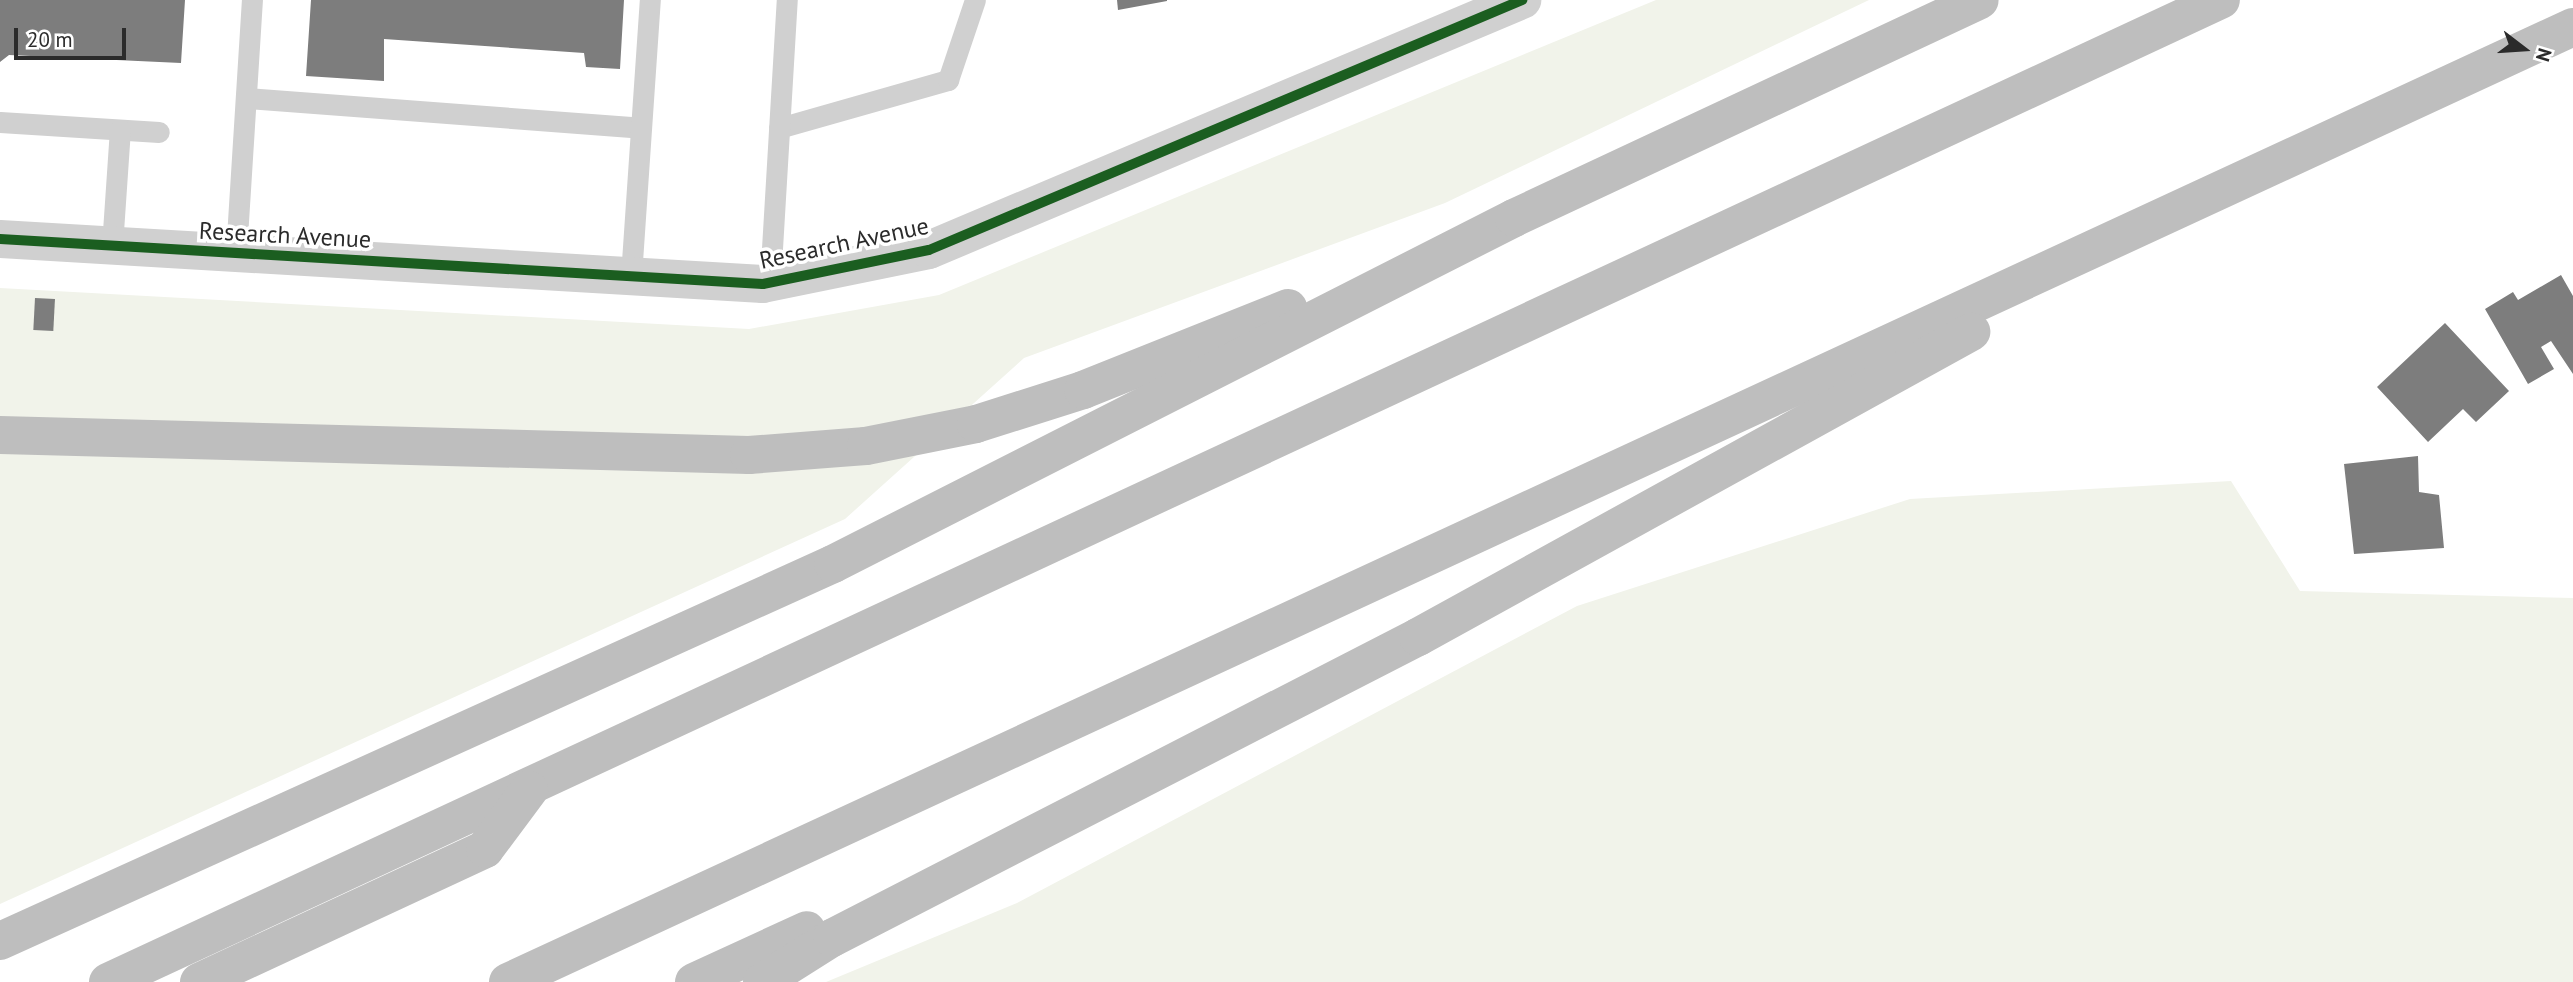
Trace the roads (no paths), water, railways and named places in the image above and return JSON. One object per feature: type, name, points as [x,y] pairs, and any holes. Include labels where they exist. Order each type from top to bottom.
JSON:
[{"type":"highway","points":[[0,941],[833,564],[1514,218],[1980,0]]},
{"type":"highway","points":[[108,982],[2221,0]]},
{"type":"highway","points":[[508,982],[2573,27]]},
{"type":"highway","points":[[762,982],[832,937],[1418,637],[2258,174]]},
{"type":"highway","points":[[0,435],[750,455],[866,446],[976,424],[1083,390],[1514,218]]},
{"type":"highway","points":[[694,982],[1234,732]]},
{"type":"highway","points":[[199,982],[485,849],[533,786]]},
{"type":"street","name":"Research Avenue","points":[[0,239],[770,282],[929,250],[1522,0]]},
{"type":"lane","points":[[236,253],[252,0]]},
{"type":"lane","points":[[631,276],[650,0]]},
{"type":"lane","points":[[770,282],[787,0]]},
{"type":"lane","points":[[779,128],[948,80],[975,0]]},
{"type":"lane","points":[[246,98],[641,128]]},
{"type":"lane","points":[[0,122],[159,132]]},
{"type":"lane","points":[[112,246],[120,130]]}]
